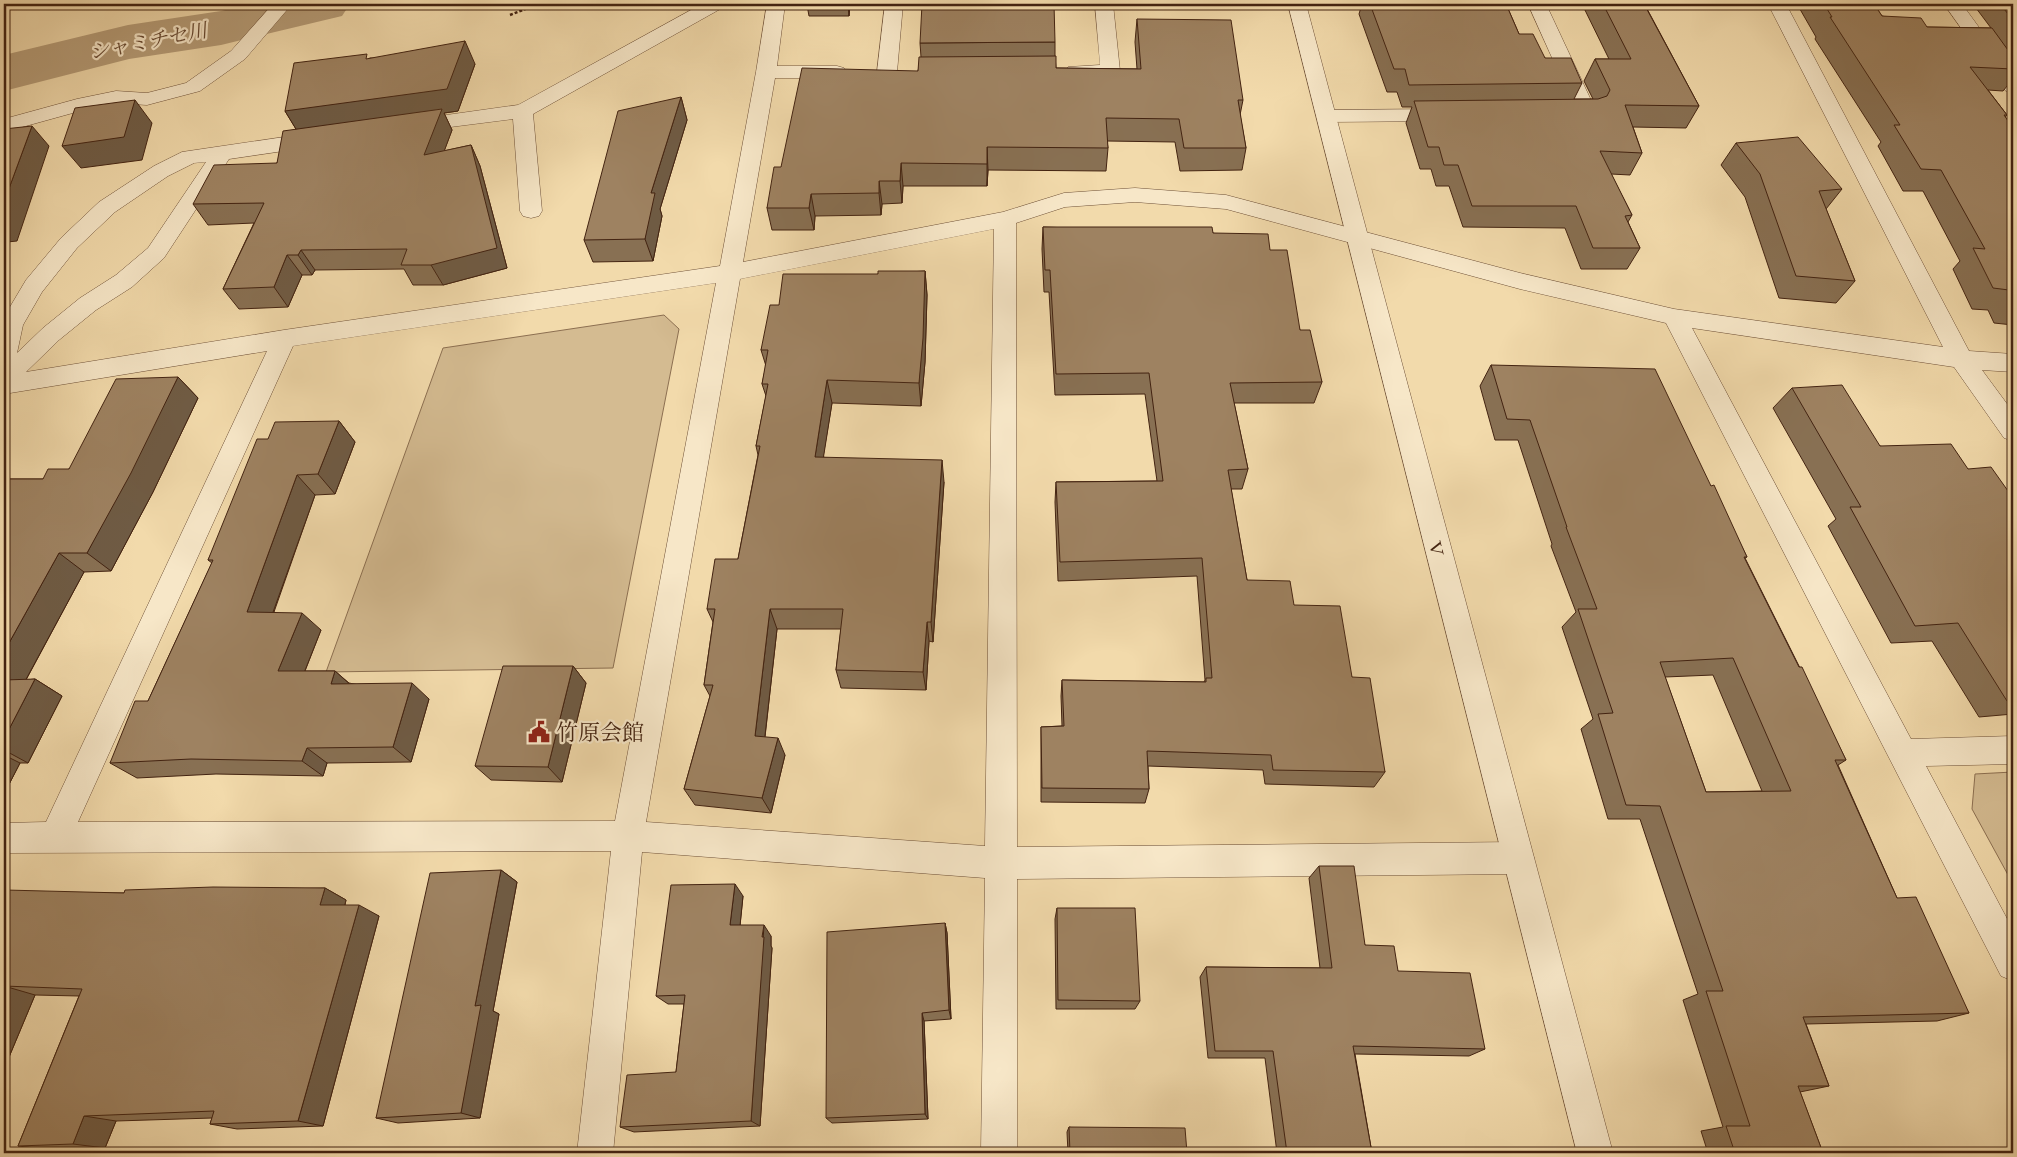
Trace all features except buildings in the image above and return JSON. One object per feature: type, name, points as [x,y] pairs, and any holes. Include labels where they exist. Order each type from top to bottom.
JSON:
[{"type":"street","points":[[4,126],[77,105],[116,97],[147,99],[193,87],[238,54],[283,4]]},
{"type":"street","points":[[387,130],[523,111],[715,4]]},
{"type":"street","points":[[595,1153],[628,836],[766,72],[776,4]]},
{"type":"street","points":[[871,72],[894,4]]},
{"type":"street","points":[[1052,71],[1110,71],[1104,4]]},
{"type":"street","name":"ｖ","points":[[1297,4],[1596,1153]]},
{"type":"street","points":[[1538,4],[1587,113],[1548,114]]},
{"type":"street","points":[[1777,4],[1960,359],[2013,431]]},
{"type":"street","points":[[1952,4],[2013,87]]},
{"type":"street","points":[[766,72],[906,72]]},
{"type":"street","points":[[523,111],[531,211]]},
{"type":"street","points":[[1326,116],[1462,114]]},
{"type":"street","points":[[4,355],[11,325],[34,286],[70,243],[107,207],[162,170],[189,157],[339,136]]},
{"type":"street","points":[[4,379],[51,334],[88,304],[124,281],[156,253],[222,153]]},
{"type":"street","points":[[4,385],[284,339],[729,273],[1005,219],[1064,200],[1135,195],[1226,202],[1520,281],[1674,317],[1960,359],[2013,363]]},
{"type":"street","points":[[999,1153],[1005,219]]},
{"type":"street","points":[[1674,317],[2013,964]]},
{"type":"street","points":[[55,838],[284,339]]},
{"type":"street","points":[[1902,753],[2013,750]]},
{"type":"street","points":[[4,838],[628,836],[1000,863],[1518,858]]},
{"type":"path","points":[[510,15],[538,4]]},
{"type":"shaded area","points":[[664,315],[679,329],[613,668],[326,672],[443,348]]},
{"type":"shaded area","points":[[2013,772],[2013,884],[1972,809],[1975,774]]},
{"type":"waterway","name":"シャミチセ川","points":[[4,73],[128,42],[221,28],[322,4]]},
{"type":"place","name":"竹原会館","points":[[539,732]]}]
